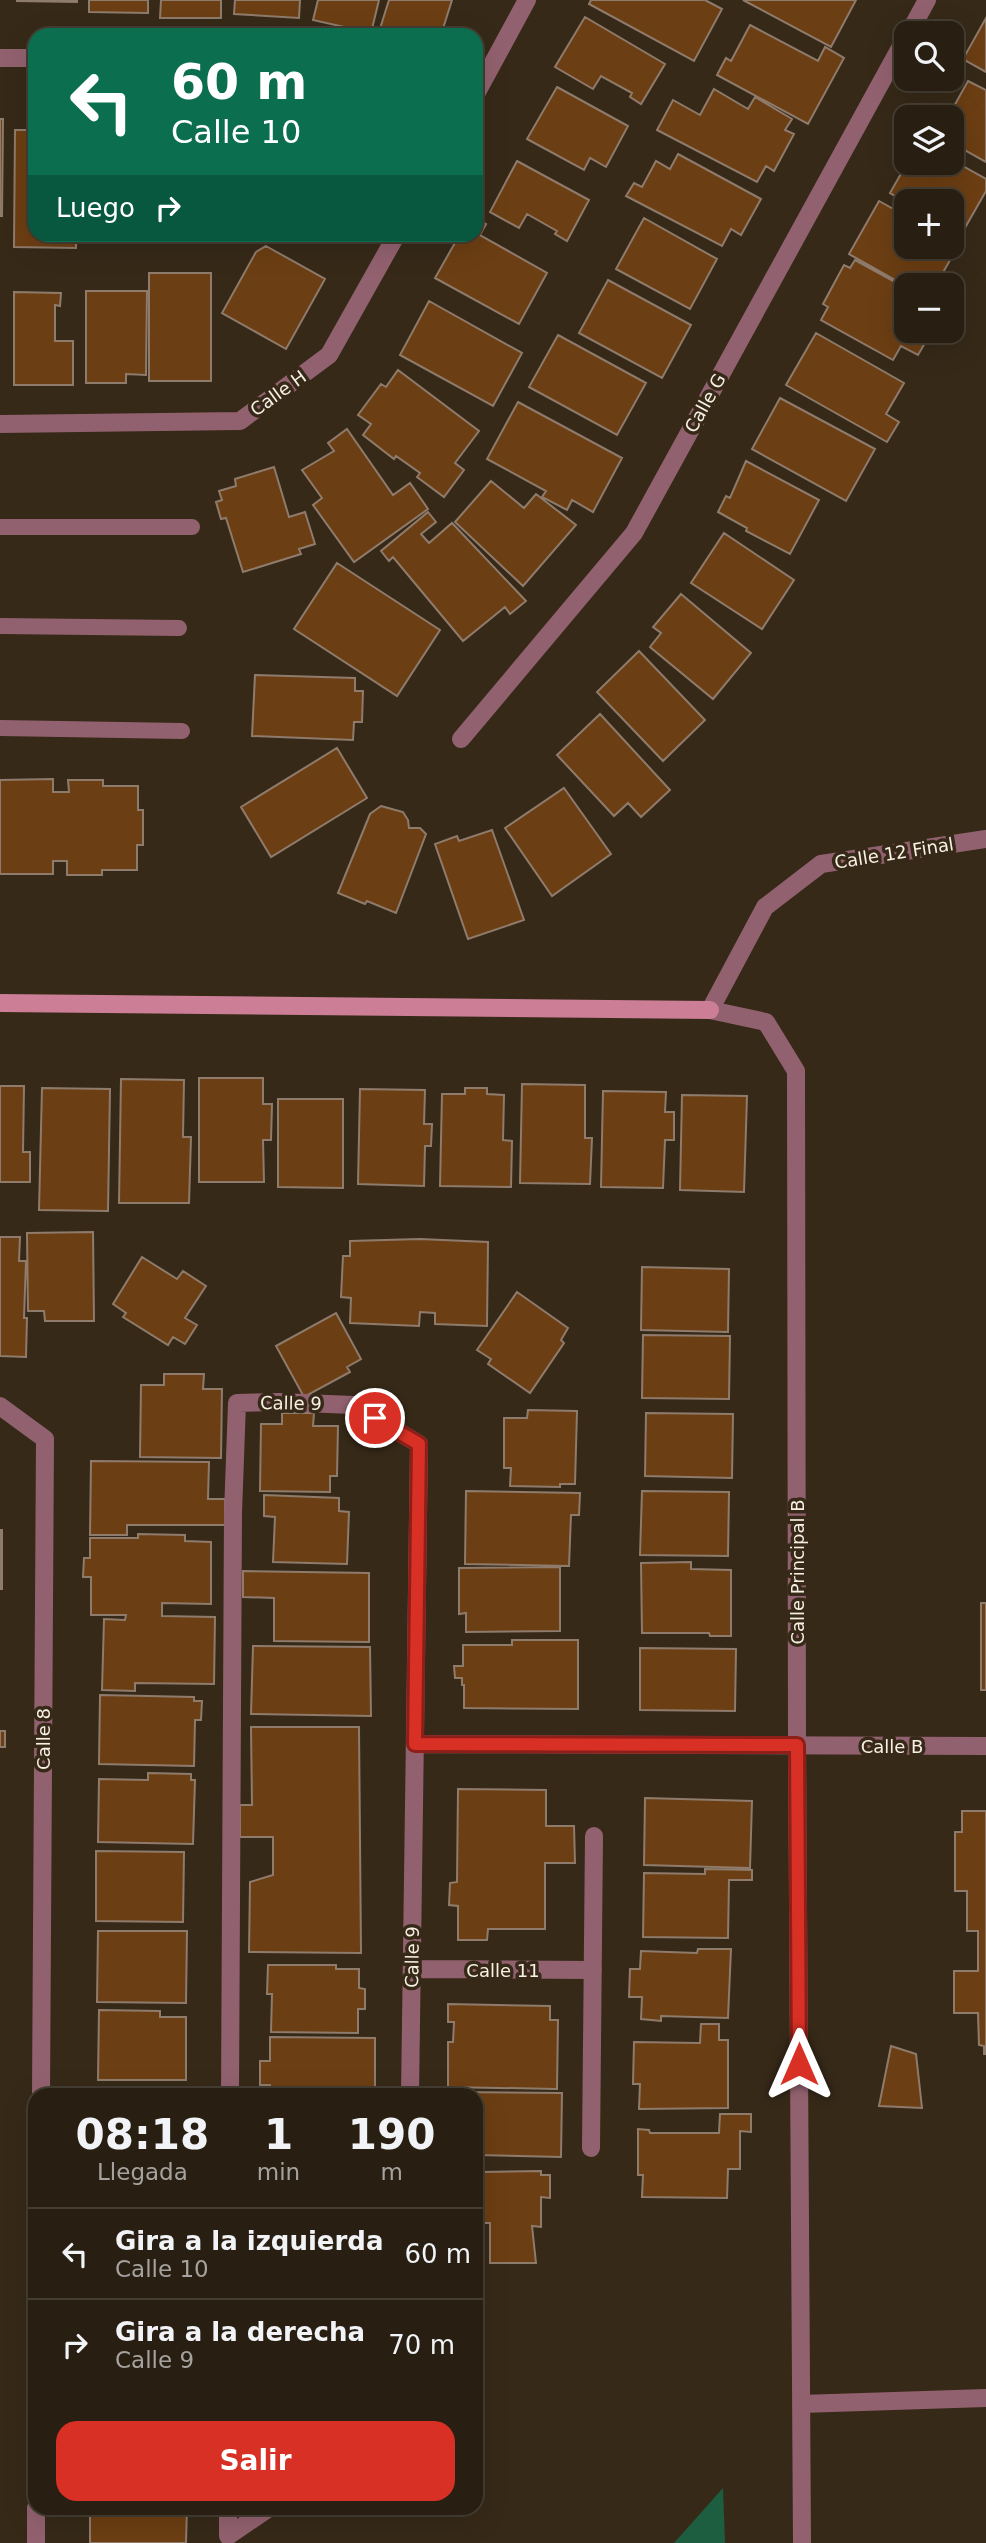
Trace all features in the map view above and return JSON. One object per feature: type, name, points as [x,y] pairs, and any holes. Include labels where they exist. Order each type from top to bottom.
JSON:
[{"type":"street","points":[[483,81],[527,0]]},
{"type":"street","name":"Calle G","points":[[916,21],[927,0]]},
{"type":"street","points":[[0,58],[28,58]]},
{"type":"street","name":"Calle G","points":[[461,739],[634,533],[894,60]]},
{"type":"street","name":"Calle H","points":[[0,424],[240,421],[329,355],[393,242]]},
{"type":"street","name":"Calle 12 Final","points":[[710,1010],[765,907],[821,864],[986,839]]},
{"type":"street","points":[[0,1003],[710,1010]]},
{"type":"street","name":"Calle Principal B","points":[[710,1010],[766,1022],[796,1071],[802,2543]]},
{"type":"street","name":"Calle 9","points":[[230,2088],[233,1513],[237,1403],[279,1402],[353,1405],[419,1444],[410,2088]]},
{"type":"street","name":"Calle 8","points":[[0,1406],[45,1439],[41,2088]]},
{"type":"street","name":"Calle B","points":[[415,1744],[986,1746]]},
{"type":"street","points":[[591,2148],[594,1836]]},
{"type":"street","name":"Calle 11","points":[[412,1969],[593,1970]]},
{"type":"street","points":[[801,2404],[986,2398]]},
{"type":"street","points":[[36,2515],[36,2543]]},
{"type":"street","points":[[228,2515],[228,2536],[258,2515]]},
{"type":"lane","points":[[0,527],[192,527]]},
{"type":"lane","points":[[0,626],[179,628]]},
{"type":"lane","points":[[0,728],[182,731]]},
{"type":"green space","points":[[723,2488],[725,2543],[674,2543]]},
{"type":"building","points":[[77,0],[77,2],[17,1]]},
{"type":"building","points":[[89,0],[148,0],[148,13],[89,12]]},
{"type":"building","points":[[161,0],[221,0],[221,18],[160,18]]},
{"type":"building","points":[[235,0],[300,0],[299,18],[234,14]]},
{"type":"building","points":[[318,0],[379,0],[372,28],[349,28],[313,20]]},
{"type":"building","points":[[389,0],[452,0],[443,28],[380,28]]},
{"type":"building","points":[[591,0],[705,0],[722,9],[694,61],[589,4]]},
{"type":"building","points":[[743,0],[856,0],[831,47]]},
{"type":"building","points":[[585,17],[665,64],[641,104],[630,97],[632,93],[601,76],[593,89],[555,67]]},
{"type":"building","points":[[986,18],[986,72],[964,57]]},
{"type":"building","points":[[750,25],[818,61],[825,47],[844,58],[808,124],[717,75],[726,58],[731,61]]},
{"type":"building","points":[[968,81],[986,90],[986,162],[964,150],[964,105],[955,105]]},
{"type":"building","points":[[557,87],[628,126],[606,167],[590,158],[584,170],[527,139]]},
{"type":"building","points":[[714,89],[748,109],[755,97],[792,119],[785,130],[794,134],[774,171],[766,166],[757,182],[657,130],[673,100],[700,115]]},
{"type":"building","points":[[0,119],[3,119],[2,216],[0,216]]},
{"type":"building","points":[[15,130],[28,130],[28,242],[76,242],[76,248],[14,247]]},
{"type":"building","points":[[678,154],[761,199],[741,235],[731,229],[722,246],[626,196],[634,183],[642,187],[656,161],[670,169]]},
{"type":"building","points":[[517,161],[589,200],[567,241],[555,234],[557,231],[527,214],[519,228],[490,212]]},
{"type":"building","points":[[964,167],[986,179],[986,191],[964,230],[964,189],[894,189],[894,195],[890,193],[900,175],[964,175]]},
{"type":"building","points":[[879,201],[894,209],[894,259],[951,259],[943,273],[894,273],[894,279],[849,254]]},
{"type":"building","points":[[644,218],[717,259],[690,309],[616,269]]},
{"type":"building","points":[[483,237],[547,273],[519,324],[435,278],[455,242],[483,242]]},
{"type":"building","points":[[266,246],[325,279],[286,349],[222,313],[256,252]]},
{"type":"building","points":[[855,260],[894,281],[894,343],[925,343],[918,355],[901,346],[893,360],[821,320],[828,307],[823,304],[844,265],[850,268]]},
{"type":"building","points":[[149,273],[211,273],[211,381],[149,381]]},
{"type":"building","points":[[608,280],[691,325],[662,378],[579,333]]},
{"type":"building","points":[[86,291],[147,291],[146,375],[126,374],[126,383],[86,383]]},
{"type":"building","points":[[14,292],[61,293],[60,306],[55,305],[55,341],[73,341],[73,385],[14,385]]},
{"type":"building","points":[[429,301],[522,353],[493,406],[400,355]]},
{"type":"building","points":[[816,333],[904,383],[886,414],[899,422],[887,442],[786,385]]},
{"type":"building","points":[[558,335],[646,383],[617,435],[529,387]]},
{"type":"building","points":[[398,370],[479,431],[455,463],[464,470],[444,497],[417,477],[420,473],[396,456],[394,459],[363,435],[371,424],[358,415],[381,384],[386,387]]},
{"type":"building","points":[[780,398],[875,449],[846,501],[752,449]]},
{"type":"building","points":[[518,402],[622,458],[593,512],[572,500],[567,510],[542,497],[546,491],[487,459]]},
{"type":"building","points":[[347,429],[393,495],[410,483],[428,509],[354,562],[313,505],[322,498],[302,470],[334,451],[328,443]]},
{"type":"building","points":[[746,461],[819,500],[790,554],[746,531],[747,528],[718,512],[726,496],[730,498]]},
{"type":"building","points":[[274,467],[289,517],[305,512],[315,544],[299,549],[301,554],[243,572],[226,518],[221,519],[216,502],[222,500],[219,491],[236,486],[235,479]]},
{"type":"building","points":[[491,481],[524,508],[536,494],[576,525],[523,586],[455,522]]},
{"type":"building","points":[[428,512],[436,522],[421,534],[429,543],[452,523],[526,601],[510,614],[505,607],[463,641],[393,557],[389,561],[381,551]]},
{"type":"building","points":[[724,533],[794,580],[762,629],[691,583]]},
{"type":"building","points":[[337,563],[440,630],[397,696],[294,629]]},
{"type":"building","points":[[681,594],[751,653],[713,699],[650,647],[661,633],[653,627]]},
{"type":"building","points":[[639,651],[705,720],[663,761],[597,692]]},
{"type":"building","points":[[255,675],[355,678],[355,691],[363,691],[362,722],[354,722],[353,740],[252,736]]},
{"type":"building","points":[[600,714],[670,790],[641,817],[628,803],[614,816],[557,755]]},
{"type":"building","points":[[337,748],[367,798],[271,857],[241,807]]},
{"type":"building","points":[[53,779],[53,792],[69,792],[68,780],[103,780],[103,786],[138,786],[138,810],[143,810],[143,845],[137,845],[137,870],[102,870],[102,875],[67,875],[67,861],[53,861],[53,874],[0,874],[0,780]]},
{"type":"building","points":[[564,788],[611,854],[552,896],[505,828]]},
{"type":"building","points":[[381,806],[403,812],[409,828],[420,828],[426,834],[396,913],[338,893],[370,814]]},
{"type":"building","points":[[492,830],[524,920],[468,939],[435,844],[457,836],[459,841]]},
{"type":"building","points":[[199,1078],[263,1078],[263,1104],[272,1104],[271,1140],[263,1140],[264,1182],[199,1182]]},
{"type":"building","points":[[121,1079],[184,1080],[183,1137],[191,1137],[189,1203],[119,1203]]},
{"type":"building","points":[[522,1084],[585,1085],[585,1138],[592,1138],[590,1184],[520,1183]]},
{"type":"building","points":[[0,1086],[24,1086],[23,1152],[30,1152],[30,1182],[0,1182]]},
{"type":"building","points":[[42,1088],[110,1089],[108,1211],[39,1210]]},
{"type":"building","points":[[465,1088],[487,1088],[487,1094],[504,1095],[503,1140],[512,1141],[511,1187],[440,1186],[442,1094],[465,1094]]},
{"type":"building","points":[[360,1089],[425,1090],[424,1124],[432,1124],[431,1146],[425,1146],[424,1186],[358,1184]]},
{"type":"building","points":[[603,1091],[666,1092],[665,1112],[674,1112],[674,1140],[665,1140],[663,1188],[601,1187]]},
{"type":"building","points":[[682,1095],[747,1096],[744,1192],[680,1190]]},
{"type":"building","points":[[278,1099],[343,1099],[343,1188],[278,1187]]},
{"type":"building","points":[[93,1232],[94,1321],[45,1321],[44,1311],[28,1311],[27,1233]]},
{"type":"building","points":[[0,1237],[20,1237],[19,1261],[26,1261],[26,1357],[0,1356]]},
{"type":"building","points":[[420,1239],[488,1242],[487,1326],[435,1324],[435,1313],[420,1312],[419,1326],[350,1323],[351,1298],[341,1297],[343,1256],[350,1256],[350,1241]]},
{"type":"building","points":[[142,1257],[177,1279],[183,1271],[206,1286],[185,1318],[197,1325],[185,1344],[173,1337],[168,1345],[123,1317],[126,1313],[113,1304]]},
{"type":"building","points":[[642,1267],[729,1269],[728,1332],[641,1330]]},
{"type":"building","points":[[517,1292],[568,1328],[561,1340],[564,1343],[530,1393],[488,1364],[491,1359],[477,1350]]},
{"type":"building","points":[[336,1313],[361,1359],[347,1367],[350,1372],[304,1397],[276,1346]]},
{"type":"building","points":[[643,1335],[730,1336],[729,1399],[642,1398]]},
{"type":"building","points":[[164,1374],[204,1374],[203,1389],[222,1389],[221,1458],[140,1457],[141,1385],[164,1385]]},
{"type":"building","points":[[528,1410],[577,1411],[575,1484],[560,1484],[560,1487],[510,1486],[511,1468],[504,1468],[504,1418],[527,1418]]},
{"type":"building","points":[[282,1413],[314,1413],[313,1426],[338,1426],[337,1476],[330,1476],[330,1492],[260,1491],[261,1424],[282,1424]]},
{"type":"building","points":[[646,1413],[733,1414],[732,1478],[645,1476]]},
{"type":"building","points":[[91,1461],[209,1462],[208,1499],[225,1499],[225,1525],[127,1525],[127,1535],[90,1535]]},
{"type":"building","points":[[466,1491],[580,1493],[579,1515],[571,1515],[569,1566],[465,1564]]},
{"type":"building","points":[[642,1491],[729,1492],[728,1556],[640,1555]]},
{"type":"building","points":[[264,1495],[339,1498],[339,1511],[349,1512],[347,1564],[273,1562],[275,1517],[264,1516]]},
{"type":"building","points":[[2,1530],[2,1589],[0,1589]]},
{"type":"building","points":[[138,1534],[185,1535],[185,1541],[211,1542],[211,1604],[162,1603],[162,1616],[215,1617],[214,1684],[135,1683],[135,1691],[102,1690],[104,1619],[125,1620],[126,1615],[91,1615],[91,1577],[83,1577],[84,1558],[90,1558],[90,1538],[138,1538]]},
{"type":"building","points":[[691,1562],[691,1569],[731,1570],[731,1636],[710,1636],[709,1633],[642,1633],[641,1563]]},
{"type":"building","points":[[560,1567],[560,1631],[466,1632],[466,1613],[459,1614],[459,1568]]},
{"type":"building","points":[[243,1571],[369,1573],[369,1642],[274,1641],[274,1598],[243,1597]]},
{"type":"building","points":[[981,1603],[986,1603],[986,1690],[981,1690]]},
{"type":"building","points":[[512,1640],[578,1640],[578,1709],[464,1708],[464,1685],[462,1678],[455,1678],[454,1666],[463,1666],[463,1645],[512,1645]]},
{"type":"building","points":[[253,1646],[370,1647],[371,1716],[251,1714]]},
{"type":"building","points":[[640,1648],[736,1649],[735,1711],[640,1710]]},
{"type":"building","points":[[100,1695],[194,1697],[194,1701],[202,1701],[201,1720],[195,1720],[194,1766],[99,1764]]},
{"type":"building","points":[[251,1727],[359,1727],[361,1953],[249,1952],[250,1882],[273,1875],[273,1837],[240,1837],[240,1805],[252,1805]]},
{"type":"building","points":[[0,1731],[5,1731],[5,1747],[0,1747]]},
{"type":"building","points":[[148,1773],[191,1774],[191,1780],[195,1780],[193,1844],[98,1842],[99,1779],[148,1780]]},
{"type":"building","points":[[458,1789],[546,1790],[546,1826],[574,1826],[575,1863],[545,1863],[545,1929],[488,1929],[487,1940],[458,1940],[458,1906],[449,1905],[450,1883],[457,1882]]},
{"type":"building","points":[[645,1798],[752,1801],[750,1868],[644,1865]]},
{"type":"building","points":[[962,1811],[986,1811],[986,2054],[984,2046],[979,2045],[978,2013],[954,2013],[954,1971],[978,1971],[978,1931],[967,1931],[967,1891],[955,1891],[955,1832],[962,1832]]},
{"type":"building","points":[[96,1851],[184,1852],[183,1922],[96,1921]]},
{"type":"building","points":[[705,1869],[752,1870],[752,1880],[729,1880],[728,1938],[643,1937],[644,1873],[705,1874]]},
{"type":"building","points":[[98,1931],[187,1931],[186,2003],[97,2002]]},
{"type":"building","points":[[698,1949],[731,1949],[728,2018],[661,2016],[661,2021],[641,2019],[642,1997],[629,1997],[630,1969],[640,1969],[641,1951],[697,1953]]},
{"type":"building","points":[[268,1965],[336,1965],[336,1969],[359,1969],[359,1988],[365,1989],[365,2009],[358,2009],[358,2033],[271,2032],[272,1994],[267,1994]]},
{"type":"building","points":[[448,2004],[550,2006],[550,2020],[558,2020],[557,2089],[448,2087],[448,2042],[453,2042],[454,2022],[448,2022]]},
{"type":"building","points":[[99,2010],[160,2011],[160,2017],[186,2017],[186,2080],[98,2080]]},
{"type":"building","points":[[701,2024],[719,2024],[719,2040],[728,2040],[728,2108],[639,2109],[640,2084],[633,2084],[634,2042],[700,2043]]},
{"type":"building","points":[[270,2037],[375,2038],[375,2088],[270,2088],[270,2085],[260,2085],[260,2061],[270,2061]]},
{"type":"building","points":[[891,2046],[916,2054],[922,2108],[879,2106]]},
{"type":"building","points":[[483,2092],[562,2093],[561,2157],[483,2155]]},
{"type":"building","points":[[720,2114],[751,2114],[751,2132],[740,2131],[740,2169],[728,2169],[727,2198],[642,2197],[643,2175],[638,2175],[638,2129],[649,2130],[650,2133],[719,2133]]},
{"type":"building","points":[[541,2171],[541,2175],[550,2175],[550,2198],[541,2197],[541,2227],[532,2226],[536,2263],[490,2263],[490,2223],[483,2223],[483,2172]]},
{"type":"building","points":[[90,2515],[187,2515],[186,2543],[90,2543]]},
{"type":"route","points":[[375,1418],[419,1444],[415,1744],[797,1745],[799,2064]]}]
